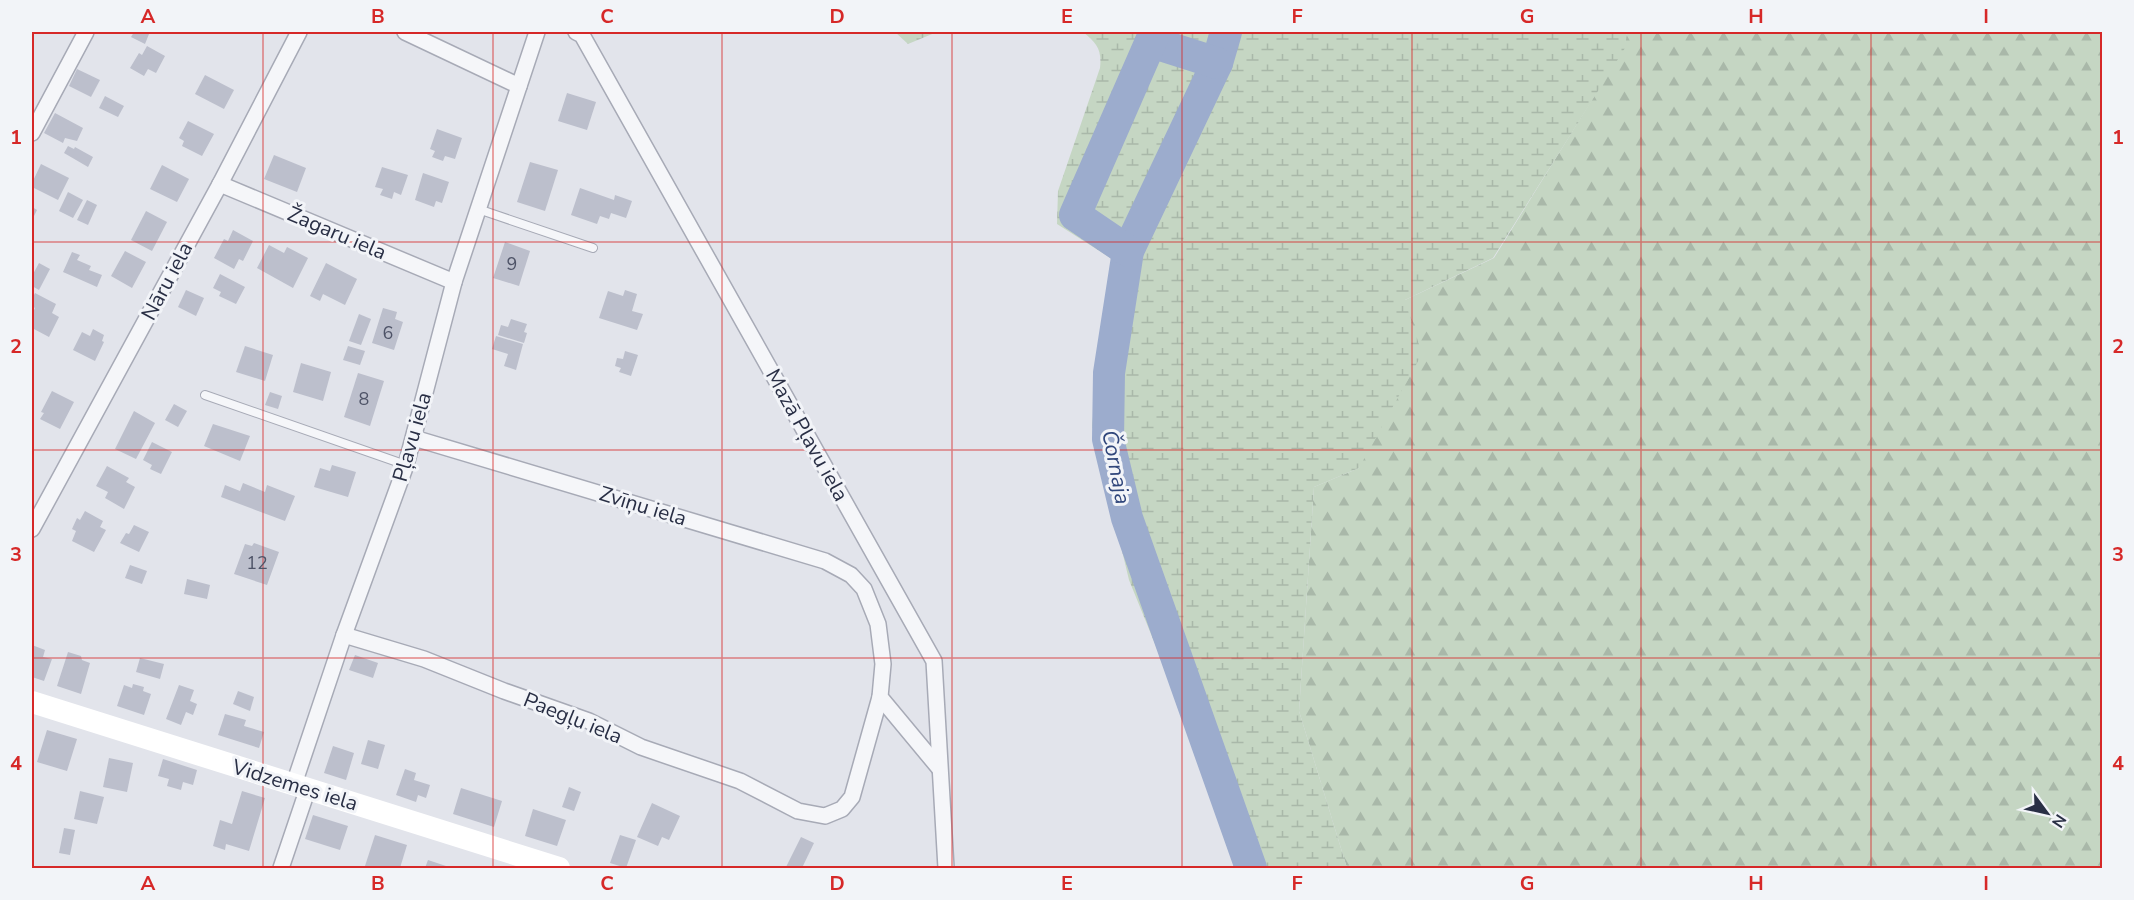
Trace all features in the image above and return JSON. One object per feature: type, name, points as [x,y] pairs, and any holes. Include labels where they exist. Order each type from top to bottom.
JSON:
[{"type":"street","points":[[32,133],[86,32]]},
{"type":"street","name":"Nāru iela","points":[[32,529],[220,184],[299,32]]},
{"type":"street","points":[[405,32],[519,86]]},
{"type":"street","name":"Pļavu iela","points":[[281,868],[301,786],[344,635],[406,465],[454,282],[476,209],[537,32]]},
{"type":"street","name":"Mazā Pļavu iela","points":[[576,32],[582,35],[934,661],[946,868]]},
{"type":"street","name":"Žagaru iela","points":[[220,184],[454,282]]},
{"type":"street","name":"Zvīņu iela","points":[[414,438],[825,561],[850,574],[864,589]]},
{"type":"street","name":"Paegļu iela","points":[[344,635],[424,659],[504,692],[589,721],[641,747],[740,781],[798,811],[825,816],[842,809],[852,797],[880,696],[883,664],[878,624],[864,589]]},
{"type":"street","points":[[880,696],[939,768]]},
{"type":"street","name":"Vidzemes iela","points":[[32,702],[559,868]]},
{"type":"lane","points":[[476,209],[593,248]]},
{"type":"lane","points":[[205,395],[406,465]]},
{"type":"green space","points":[[895,32],[937,32],[908,44]]},
{"type":"green space","points":[[1083,32],[1627,32],[1625,48],[1493,258],[1405,300],[1422,354],[1359,468],[1314,487],[1299,711],[1347,868],[1235,868],[1201,757],[1129,580],[1092,425],[1112,259],[1057,224],[1058,191],[1100,68],[1098,47]]},
{"type":"green space","points":[[1627,32],[2102,32],[2102,868],[1347,868],[1299,711],[1314,487],[1359,468],[1405,300],[1494,258],[1624,48]]},
{"type":"building","points":[[134,32],[149,34],[145,44],[131,37]]},
{"type":"building","points":[[147,46],[165,56],[156,73],[148,69],[144,76],[130,68],[139,53],[142,55]]},
{"type":"building","points":[[77,69],[100,80],[91,97],[69,86]]},
{"type":"building","points":[[205,75],[234,90],[224,109],[195,94]]},
{"type":"building","points":[[567,93],[596,102],[587,130],[558,121]]},
{"type":"building","points":[[105,96],[124,106],[118,117],[99,108]]},
{"type":"building","points":[[55,113],[83,128],[77,141],[65,138],[63,143],[44,133]]},
{"type":"building","points":[[188,121],[214,134],[202,156],[182,146],[184,141],[179,138]]},
{"type":"building","points":[[437,129],[462,138],[455,159],[445,156],[443,161],[432,157],[435,151],[430,149]]},
{"type":"building","points":[[68,146],[74,149],[75,147],[93,157],[88,167],[64,153]]},
{"type":"building","points":[[274,155],[306,168],[297,192],[264,179]]},
{"type":"building","points":[[530,162],[558,170],[545,211],[517,202]]},
{"type":"building","points":[[41,164],[69,178],[58,200],[32,187]]},
{"type":"building","points":[[162,165],[189,179],[177,202],[150,189]]},
{"type":"building","points":[[382,167],[408,175],[401,195],[394,192],[392,199],[380,195],[383,189],[375,187]]},
{"type":"building","points":[[423,173],[449,182],[442,203],[436,201],[434,207],[415,200]]},
{"type":"building","points":[[580,188],[614,200],[615,195],[632,201],[626,218],[611,213],[609,219],[600,216],[597,224],[571,215]]},
{"type":"building","points":[[68,192],[83,200],[73,218],[59,211]]},
{"type":"building","points":[[87,200],[97,205],[88,225],[77,220]]},
{"type":"building","points":[[32,207],[37,210],[32,220]]},
{"type":"building","points":[[146,211],[167,222],[152,251],[131,240]]},
{"type":"building","points":[[233,230],[253,241],[243,261],[239,259],[234,269],[214,258],[224,239],[228,241]]},
{"type":"building","points":[[505,242],[530,251],[519,286],[493,278]]},
{"type":"building","points":[[269,245],[284,253],[287,247],[308,258],[293,288],[257,268]]},
{"type":"building","points":[[125,251],[146,262],[132,288],[111,276]]},
{"type":"building","points":[[72,252],[80,255],[77,260],[91,266],[89,270],[102,275],[97,287],[63,272]]},
{"type":"building","points":[[39,263],[50,269],[39,290],[32,286],[32,276]]},
{"type":"building","points":[[326,263],[357,279],[345,305],[323,294],[320,301],[310,296]]},
{"type":"building","points":[[220,274],[245,287],[236,304],[219,296],[221,292],[213,288]]},
{"type":"building","points":[[186,290],[204,298],[196,316],[178,307]]},
{"type":"building","points":[[625,290],[637,294],[632,311],[643,314],[637,330],[599,318],[608,291],[623,296]]},
{"type":"building","points":[[35,293],[56,304],[52,313],[59,317],[49,337],[32,328],[32,314],[35,308],[32,306],[32,299]]},
{"type":"building","points":[[383,308],[397,312],[395,319],[403,322],[394,350],[372,343]]},
{"type":"building","points":[[359,314],[371,319],[361,345],[349,341]]},
{"type":"building","points":[[511,319],[527,324],[524,343],[498,335],[501,325],[508,327]]},
{"type":"building","points":[[93,329],[104,335],[102,341],[104,342],[95,361],[73,350],[82,332],[90,336]]},
{"type":"building","points":[[496,336],[523,344],[516,370],[504,366],[508,354],[492,349]]},
{"type":"building","points":[[245,346],[273,355],[265,381],[236,372]]},
{"type":"building","points":[[348,346],[365,351],[360,365],[343,360]]},
{"type":"building","points":[[625,351],[638,355],[631,376],[619,372],[621,368],[615,366],[617,358],[623,359]]},
{"type":"building","points":[[301,363],[331,372],[323,401],[293,392]]},
{"type":"building","points":[[358,373],[384,381],[370,426],[344,417]]},
{"type":"building","points":[[52,391],[74,402],[60,429],[40,419],[44,413],[41,412]]},
{"type":"building","points":[[270,392],[282,396],[278,409],[265,405]]},
{"type":"building","points":[[174,404],[187,411],[178,427],[165,420]]},
{"type":"building","points":[[134,411],[155,423],[136,459],[115,449]]},
{"type":"building","points":[[213,424],[250,436],[240,461],[204,446]]},
{"type":"building","points":[[152,442],[172,452],[161,474],[150,469],[152,465],[143,460]]},
{"type":"building","points":[[332,465],[356,472],[348,497],[314,487],[320,468],[330,471]]},
{"type":"building","points":[[107,466],[129,478],[126,482],[135,487],[124,509],[105,498],[108,492],[96,486]]},
{"type":"building","points":[[243,483],[265,492],[267,485],[295,496],[285,521],[221,497],[225,485],[240,491]]},
{"type":"building","points":[[85,511],[103,521],[100,527],[106,530],[94,552],[72,541],[76,531],[72,529],[77,518],[80,520]]},
{"type":"building","points":[[134,525],[149,532],[139,552],[120,543]]},
{"type":"building","points":[[254,543],[279,552],[267,585],[234,574],[245,544],[252,546]]},
{"type":"building","points":[[130,565],[147,571],[142,584],[125,578]]},
{"type":"building","points":[[187,579],[210,585],[207,599],[184,594]]},
{"type":"building","points":[[32,645],[45,650],[43,657],[52,659],[44,681],[32,677]]},
{"type":"building","points":[[68,652],[81,656],[82,660],[90,663],[81,694],[57,686]]},
{"type":"building","points":[[355,655],[378,663],[373,678],[349,670]]},
{"type":"building","points":[[140,658],[164,664],[160,679],[136,672]]},
{"type":"building","points":[[133,684],[144,687],[143,691],[151,694],[144,715],[117,706],[124,685],[132,688]]},
{"type":"building","points":[[179,685],[194,690],[190,701],[197,704],[193,715],[186,712],[181,725],[166,719]]},
{"type":"building","points":[[238,691],[254,697],[250,711],[233,704]]},
{"type":"building","points":[[225,714],[246,720],[244,726],[264,732],[259,748],[218,735]]},
{"type":"building","points":[[47,730],[77,739],[67,771],[37,762]]},
{"type":"building","points":[[368,740],[385,745],[378,769],[361,764]]},
{"type":"building","points":[[333,746],[354,753],[346,780],[324,773]]},
{"type":"building","points":[[109,758],[133,763],[127,792],[103,787]]},
{"type":"building","points":[[163,759],[197,770],[193,785],[183,782],[181,790],[167,786],[169,779],[158,776]]},
{"type":"building","points":[[405,769],[416,773],[414,780],[430,785],[426,798],[418,795],[416,802],[396,795]]},
{"type":"building","points":[[569,787],[581,792],[574,811],[562,807]]},
{"type":"building","points":[[461,788],[502,801],[494,827],[453,814]]},
{"type":"building","points":[[80,791],[104,797],[97,824],[74,819]]},
{"type":"building","points":[[242,791],[265,798],[249,851],[226,844],[225,850],[213,846],[220,820],[232,824]]},
{"type":"building","points":[[652,803],[680,816],[669,840],[662,837],[658,846],[637,837]]},
{"type":"building","points":[[533,809],[566,820],[557,846],[525,836]]},
{"type":"building","points":[[313,815],[348,826],[340,850],[305,839]]},
{"type":"building","points":[[64,828],[75,830],[70,855],[59,853]]},
{"type":"building","points":[[375,835],[407,845],[400,868],[365,866]]},
{"type":"building","points":[[620,835],[636,840],[626,868],[610,863]]},
{"type":"building","points":[[801,837],[814,843],[802,868],[788,868],[786,867]]},
{"type":"building","points":[[428,860],[452,868],[425,868]]},
{"type":"waterway","points":[[1128,251],[1075,215],[1155,32]]},
{"type":"waterway","name":"Čornaja","points":[[1226,32],[1217,63],[1128,251],[1109,373],[1108,439],[1127,518],[1251,868]]},
{"type":"waterway","points":[[1151,42],[1217,63]]}]
